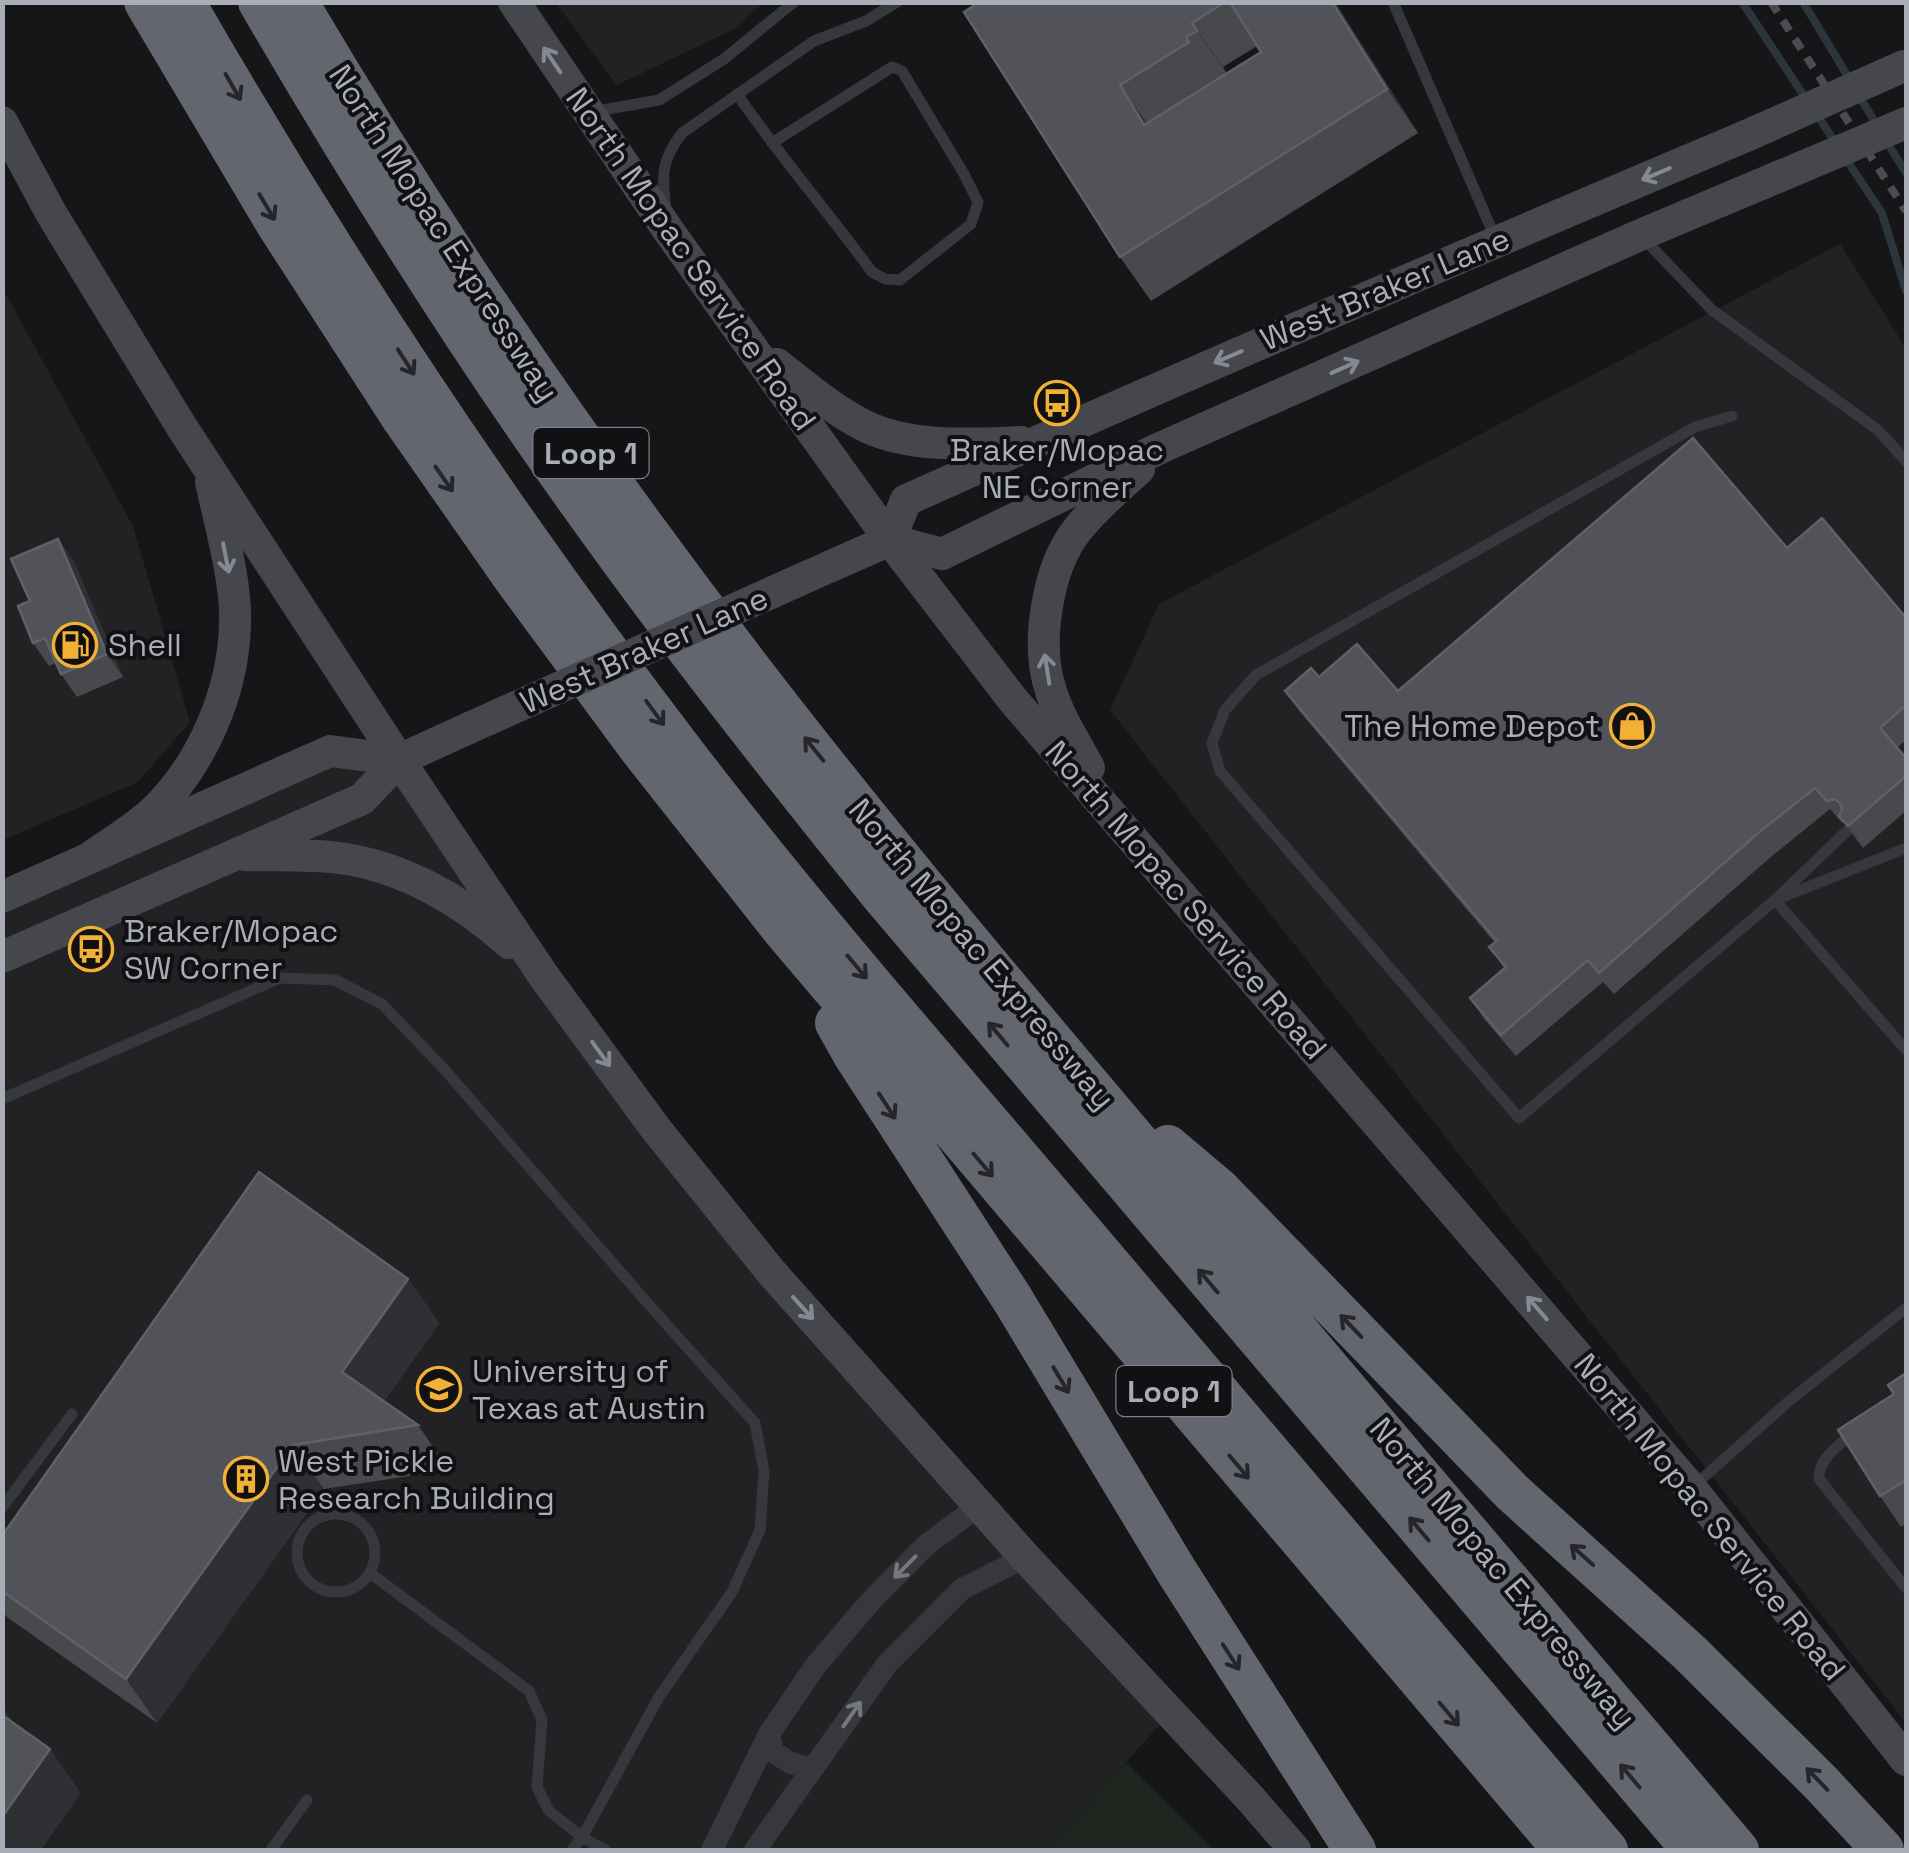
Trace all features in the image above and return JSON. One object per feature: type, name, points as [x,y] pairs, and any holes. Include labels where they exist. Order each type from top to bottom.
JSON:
[{"type":"highway","name":"Loop 1","points":[[146,2],[278,224],[414,435],[641,750],[784,931],[1564,1850]]},
{"type":"highway","points":[[184,2],[328,242],[428,396],[535,551],[686,756],[836,942],[1608,1850]]},
{"type":"highway","points":[[259,2],[387,215],[472,346],[600,532],[758,741],[884,898],[1693,1850]]},
{"type":"highway","name":"North Mopac Expressway","points":[[297,2],[504,331],[755,675],[918,880],[1738,1850]]},
{"type":"highway","points":[[784,931],[854,1055],[1013,1300],[1176,1572],[1354,1850]]},
{"type":"highway","points":[[1078,1071],[1218,1189],[1512,1492],[1690,1653],[1821,1782],[1883,1850]]},
{"type":"main road","name":"North Mopac Service Road","points":[[514,2],[747,341],[890,540],[1013,700],[1692,1488],[1906,1760]]},
{"type":"main road","name":"West Braker Lane","points":[[890,540],[906,500],[1905,66]]},
{"type":"main road","points":[[2,122],[50,213],[183,429],[543,975],[656,1129],[772,1273],[1295,1850]]},
{"type":"main road","name":"West Braker Lane","points":[[2,957],[362,799],[399,760],[890,540],[942,554],[1160,448],[1640,234],[1906,123]]},
{"type":"main road","points":[[747,341],[824,401],[868,427],[949,444],[1035,442]]},
{"type":"main road","points":[[1118,820],[1050,690],[1043,644],[1059,562],[1077,530],[1160,448]]},
{"type":"main road","points":[[92,856],[152,813],[186,774],[211,728],[230,670],[236,624],[229,567],[207,462]]},
{"type":"main road","points":[[2,897],[330,751],[399,760]]},
{"type":"main road","points":[[237,854],[338,858],[384,866],[484,920],[543,975]]},
{"type":"street","points":[[712,1850],[769,1734],[816,1665],[925,1546],[980,1505]]},
{"type":"street","points":[[754,1850],[888,1664],[962,1589],[1025,1556]]},
{"type":"street","points":[[769,1734],[773,1752],[812,1770]]},
{"type":"lane","points":[[588,112],[659,100],[724,59],[794,2]]},
{"type":"lane","points":[[668,230],[662,172],[668,151],[682,133],[814,41],[866,20],[897,2]]},
{"type":"lane","points":[[1393,2],[1497,240]]},
{"type":"lane","points":[[737,94],[772,143],[872,272],[884,280],[900,280],[972,224],[978,202],[902,70],[892,67],[772,143]]},
{"type":"lane","points":[[1640,234],[1712,310],[1878,430],[1906,461]]},
{"type":"lane","points":[[1732,416],[1695,427],[1256,674],[1225,710],[1212,743],[1220,771],[1519,1118],[1775,900],[1848,830]]},
{"type":"lane","points":[[1775,900],[1906,848]]},
{"type":"lane","points":[[1775,900],[1906,1050]]},
{"type":"lane","points":[[2,1099],[280,978],[335,980],[382,1004],[445,1070],[755,1424],[764,1472],[760,1530],[732,1592],[659,1697],[572,1850]]},
{"type":"lane","points":[[1692,1488],[1789,1400],[1906,1308]]},
{"type":"lane","points":[[2,1508],[72,1414]]},
{"type":"lane","points":[[1866,1422],[1821,1464],[1819,1479],[1906,1587]]},
{"type":"lane","points":[[334,1513],[353,1517],[370,1530],[375,1542],[370,1573],[359,1586],[338,1592],[319,1589],[304,1577],[298,1562],[298,1541],[315,1519],[334,1513]]},
{"type":"lane","points":[[370,1573],[528,1691],[542,1720],[537,1788],[549,1810],[605,1850]]},
{"type":"lane","points":[[271,1850],[307,1800]]},
{"type":"shaded area","points":[[556,3],[763,3],[734,29],[617,85]]},
{"type":"shaded area","points":[[1840,244],[1906,348],[1906,1723],[1110,710],[1159,604]]},
{"type":"shaded area","points":[[2,287],[133,526],[190,722],[138,782],[3,840]]},
{"type":"shaded area","name":"University of Texas at Austin","points":[[330,751],[399,760],[656,1129],[1171,1712],[1047,1850],[3,1850],[2,897]]},
{"type":"shaded area","points":[[1126,1763],[1214,1850],[1047,1850]]},
{"type":"building","points":[[979,2],[1225,2],[1192,23],[1197,31],[1186,37],[1189,42],[1120,85],[1144,125],[1261,52],[1230,2],[1332,2],[1387,89],[1120,257],[964,12]]},
{"type":"building","name":"The Home Depot","points":[[1693,438],[1787,548],[1822,518],[1906,618],[1906,705],[1880,728],[1906,758],[1906,776],[1848,826],[1839,816],[1840,803],[1835,799],[1827,801],[1815,788],[1599,973],[1588,960],[1501,1035],[1470,998],[1506,967],[1489,947],[1497,941],[1285,691],[1311,668],[1319,677],[1357,644],[1398,691]]},
{"type":"building","name":"Shell","points":[[58,539],[107,654],[61,674],[45,638],[33,643],[18,606],[30,601],[11,559]]},
{"type":"building","name":"West Pickle Research Building","points":[[259,1172],[408,1279],[342,1372],[418,1425],[293,1445],[126,1679],[2,1591],[2,1536]]},
{"type":"building","points":[[1906,1373],[1906,1480],[1880,1496],[1838,1430],[1894,1394],[1888,1385]]},
{"type":"building","points":[[2,1715],[50,1749],[2,1817]]},
{"type":"waterway","points":[[1742,2],[1806,99]]},
{"type":"waterway","points":[[1803,2],[1850,80]]},
{"type":"waterway","points":[[1859,96],[1878,127]]},
{"type":"waterway","points":[[1817,115],[1837,145]]},
{"type":"waterway","points":[[1885,139],[1906,173]]},
{"type":"waterway","points":[[1844,156],[1882,213],[1906,291]]},
{"type":"railway","points":[[1771,2],[1906,211]]},
{"type":"place","name":"Braker/Mopac NE Corner","points":[[1057,403]]},
{"type":"place","name":"Shell","points":[[75,645]]},
{"type":"place","name":"The Home Depot","points":[[1632,726]]},
{"type":"place","name":"Braker/Mopac SW Corner","points":[[91,949]]},
{"type":"place","name":"University of Texas at Austin","points":[[439,1389]]},
{"type":"place","name":"West Pickle Research Building","points":[[246,1479]]}]
